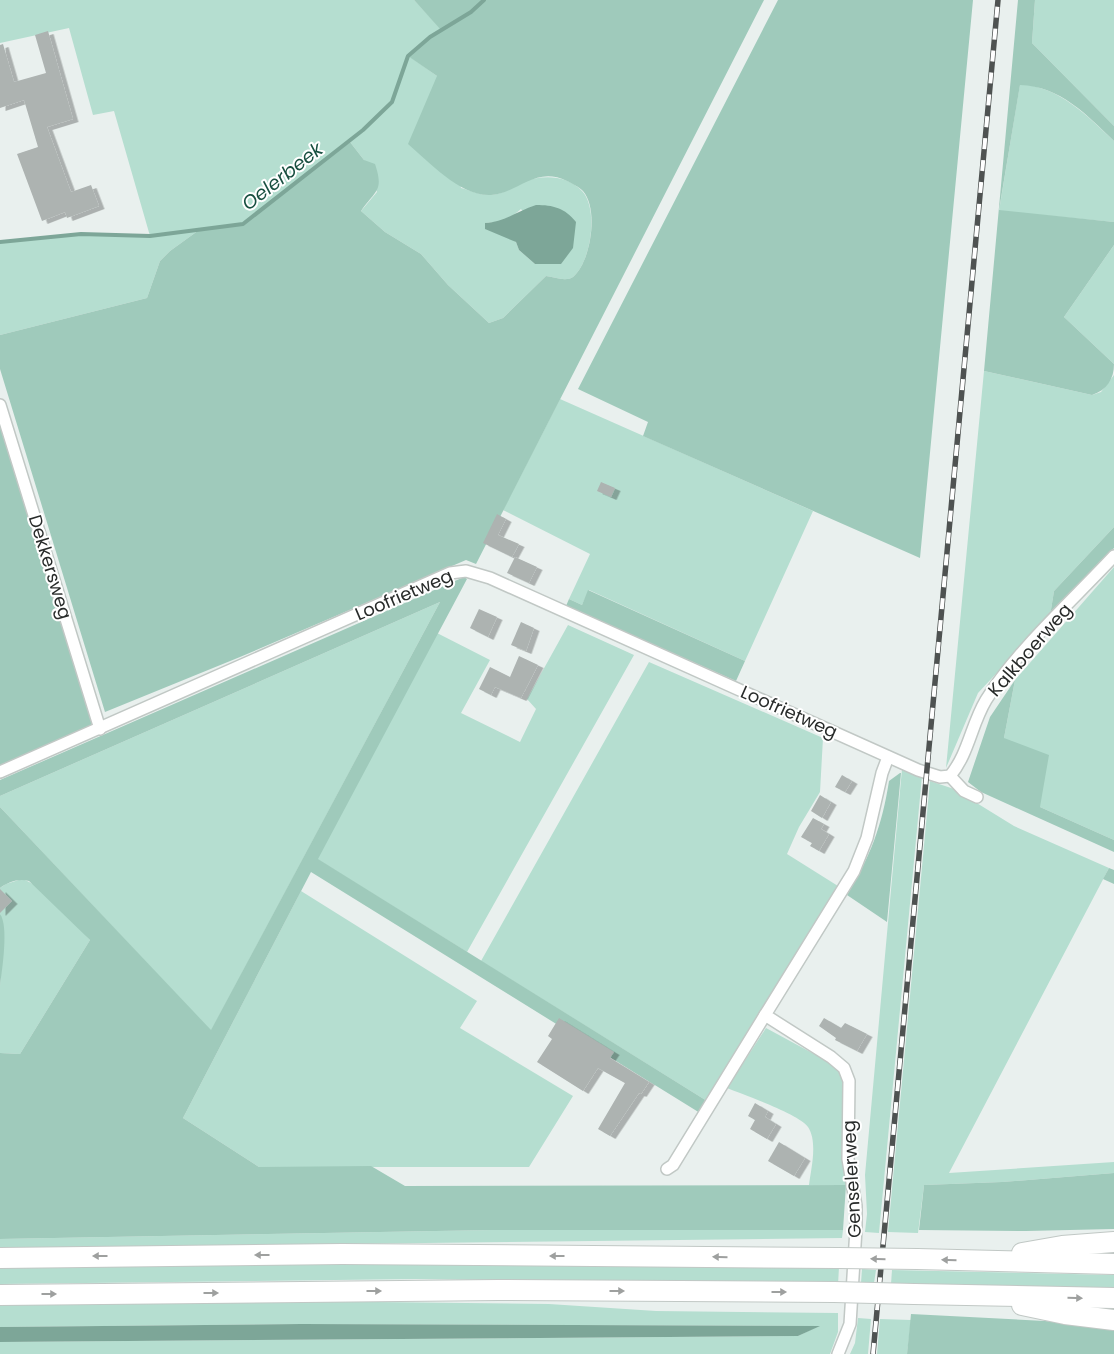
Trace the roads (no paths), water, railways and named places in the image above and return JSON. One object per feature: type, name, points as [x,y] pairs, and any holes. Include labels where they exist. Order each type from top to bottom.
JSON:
[{"type":"highway","points":[[980,1260],[1062,1246],[1114,1242]]},
{"type":"highway","points":[[0,1258],[352,1254],[838,1258],[1114,1264]]},
{"type":"highway","points":[[0,1295],[498,1290],[834,1292],[1114,1298]]},
{"type":"highway","points":[[974,1295],[1066,1314],[1114,1320]]},
{"type":"street","name":"Dekkersweg","points":[[0,405],[100,729]]},
{"type":"street","name":"Kalkboerweg","points":[[950,776],[963,759],[977,718],[1000,680],[1114,556]]},
{"type":"street","name":"Loofrietweg","points":[[0,772],[450,573],[466,571],[490,578],[918,770],[940,777],[950,776]]},
{"type":"street","points":[[667,1170],[673,1165],[854,871],[867,838],[882,773],[888,757]]},
{"type":"street","points":[[950,776],[964,791],[977,797]]},
{"type":"street","name":"Genselerweg","points":[[765,1015],[844,1068],[849,1081],[848,1159],[856,1206],[856,1230],[850,1324],[838,1354]]},
{"type":"waterway","name":"Oelerbeek","points":[[0,242],[81,234],[150,236],[243,224],[363,130],[392,102],[408,56],[430,37],[471,12],[484,0]]},
{"type":"railway","points":[[873,1354],[998,0]]}]
